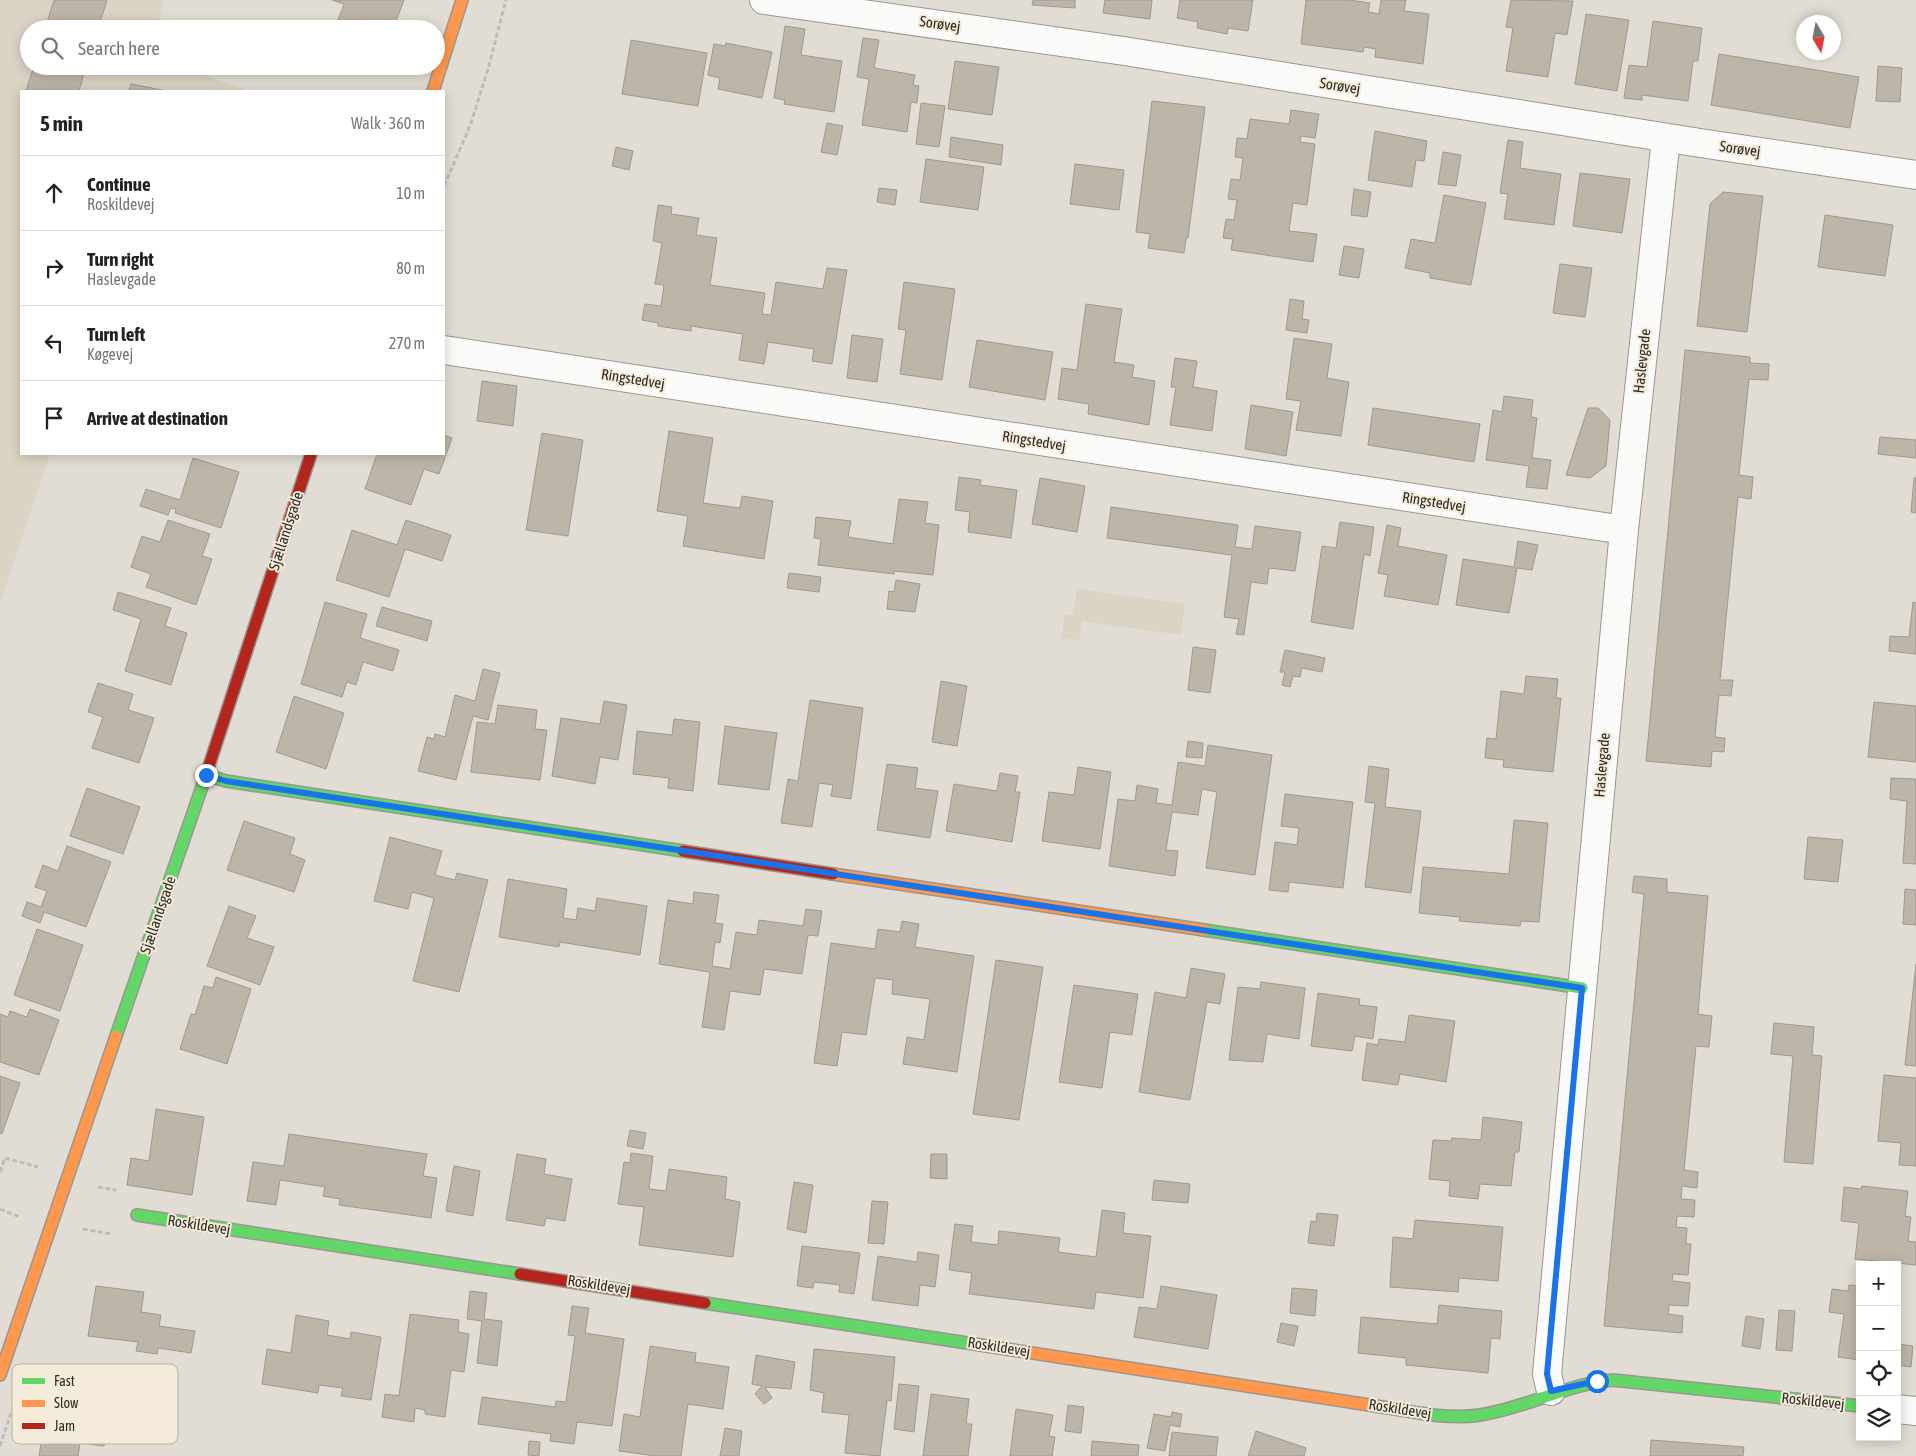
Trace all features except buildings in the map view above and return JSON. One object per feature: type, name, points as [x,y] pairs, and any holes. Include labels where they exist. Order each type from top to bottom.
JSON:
[{"type":"street","points":[[445,55],[462,0]]},
{"type":"street","name":"Sorøvej","points":[[764,0],[1124,51],[1666,138],[1916,175]]},
{"type":"street","points":[[434,90],[439,75]]},
{"type":"street","name":"Haslevgade","points":[[1551,1391],[1547,1374],[1624,530],[1666,138]]},
{"type":"street","name":"Ringstedvej","points":[[445,350],[1624,530]]},
{"type":"street","name":"Sjællandsgade","points":[[0,1375],[206,775],[311,455]]},
{"type":"street","points":[[206,775],[226,781],[1582,988]]},
{"type":"street","name":"Roskildevej","points":[[137,1216],[1447,1417],[1496,1412],[1551,1391],[1581,1383],[1613,1380],[1856,1406]]},
{"type":"street","points":[[1901,1409],[1916,1411]]},
{"type":"path","points":[[445,184],[470,126],[488,69],[506,0]]},
{"type":"path","points":[[51,1222],[130,1237],[137,1216]]},
{"type":"shaded area","points":[[0,0],[163,0],[159,20],[20,20],[20,75],[203,75],[246,90],[20,90],[20,455],[50,455],[0,603]]},
{"type":"shaded area","points":[[1077,589],[1185,604],[1181,635],[1082,621],[1079,641],[1061,638],[1065,614],[1073,615]]},
{"type":"traffic: fast","points":[[206,775],[226,781],[683,851]]},
{"type":"traffic: fast","points":[[116,1036],[205,778]]},
{"type":"traffic: fast","points":[[1204,930],[1582,988]]},
{"type":"traffic: fast","points":[[137,1215],[520,1274]]},
{"type":"traffic: fast","points":[[705,1303],[974,1344]]},
{"type":"traffic: fast","points":[[1382,1407],[1455,1417],[1480,1415],[1497,1412],[1579,1386],[1613,1380],[1856,1406]]},
{"type":"traffic: slow","points":[[445,53],[462,0]]},
{"type":"traffic: slow","points":[[433,90],[438,75]]},
{"type":"traffic: slow","points":[[833,874],[1204,930]]},
{"type":"traffic: slow","points":[[0,1375],[116,1036]]},
{"type":"traffic: slow","points":[[974,1344],[1382,1407]]},
{"type":"traffic: jam","points":[[205,778],[311,455]]},
{"type":"traffic: jam","points":[[683,851],[833,874]]},
{"type":"traffic: jam","points":[[520,1274],[705,1303]]},
{"type":"route","points":[[206,775],[226,781],[1582,988],[1547,1374],[1551,1391],[1597,1381]]}]
